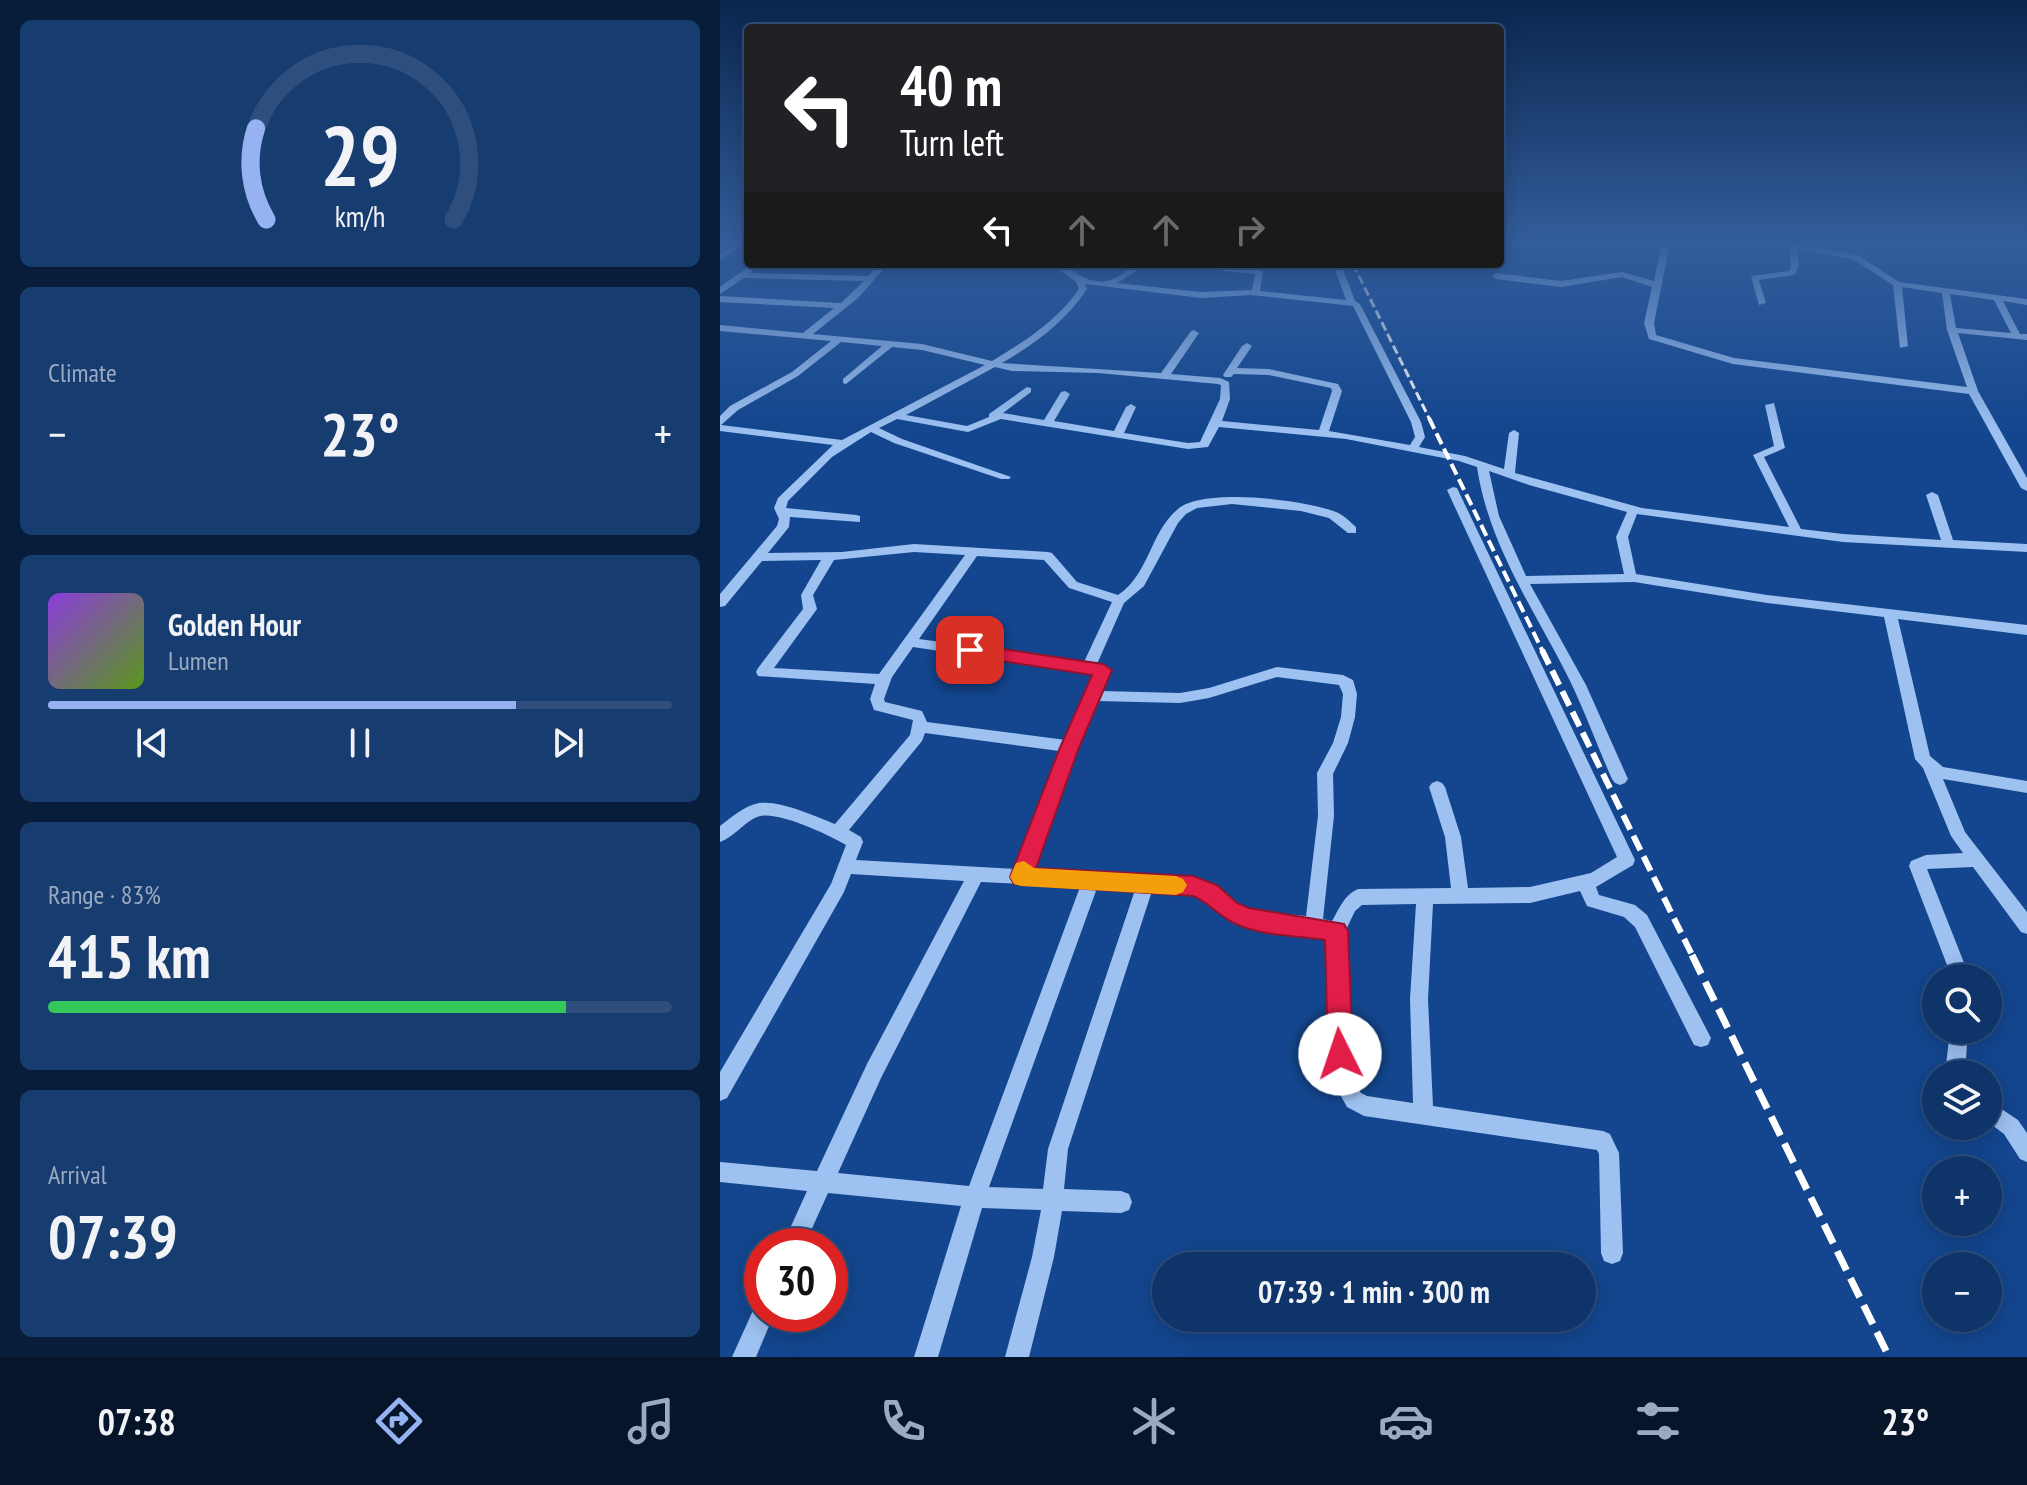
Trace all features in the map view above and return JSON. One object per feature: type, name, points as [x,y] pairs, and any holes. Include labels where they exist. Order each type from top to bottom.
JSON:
[{"type":"street","points":[[805,336],[843,306]]},
{"type":"street","points":[[720,603],[785,523],[780,508],[782,500],[844,443],[990,365],[1072,306]]},
{"type":"street","points":[[1356,306],[1416,422],[1420,437],[1412,450]]},
{"type":"street","points":[[1652,306],[1649,327],[1652,337],[1733,361],[1973,391]]},
{"type":"street","points":[[1899,306],[1903,346]]},
{"type":"street","points":[[1948,306],[1952,330],[1973,391],[2027,488]]},
{"type":"street","points":[[2002,306],[2022,337]]},
{"type":"street","points":[[720,328],[931,349],[990,365],[1164,376],[1269,372],[1335,386],[1337,391],[1323,433]]},
{"type":"street","points":[[1952,330],[2022,337]]},
{"type":"street","points":[[1164,376],[1194,333]]},
{"type":"street","points":[[720,425],[734,408],[795,374],[838,340]]},
{"type":"street","points":[[846,381],[889,345]]},
{"type":"street","points":[[993,416],[1200,446],[1205,443],[1216,422],[1226,395],[1227,376],[1247,346]]},
{"type":"street","points":[[897,416],[968,429],[993,416],[1027,390]]},
{"type":"street","points":[[1047,424],[1065,394]]},
{"type":"street","points":[[1770,405],[1780,448],[1758,455],[1797,532]]},
{"type":"street","points":[[1117,435],[1131,407]]},
{"type":"street","points":[[1216,422],[1255,429],[1323,433],[1412,450],[1482,465],[1633,511],[1797,532],[1949,545],[2027,548]]},
{"type":"street","points":[[720,425],[844,443]]},
{"type":"street","points":[[872,429],[898,441],[1005,477]]},
{"type":"street","points":[[1509,475],[1514,433]]},
{"type":"street","points":[[1482,465],[1484,494],[1575,679],[1620,779]]},
{"type":"street","points":[[1453,490],[1627,857],[1604,877],[1513,897],[1358,897],[1349,906],[1336,931],[1337,1004],[1345,1090],[1364,1106],[1603,1141],[1609,1153],[1612,1253]]},
{"type":"street","points":[[1932,495],[1949,545]]},
{"type":"street","points":[[1089,667],[1119,600],[1134,592],[1180,514],[1192,504],[1213,499],[1322,512],[1342,519],[1352,530]]},
{"type":"street","points":[[1631,578],[1622,537],[1633,511]]},
{"type":"street","points":[[783,513],[856,519]]},
{"type":"street","points":[[758,557],[830,556],[914,548],[1048,556],[1073,585],[1119,600]]},
{"type":"street","points":[[838,832],[902,759],[920,727],[917,715],[879,706],[877,699],[883,679],[975,550]]},
{"type":"street","points":[[830,556],[808,592],[810,609],[763,672],[883,679]]},
{"type":"street","points":[[1525,580],[1631,578],[1767,599],[2027,630]]},
{"type":"street","points":[[1890,613],[1920,751],[1930,766],[1952,823],[2027,926]]},
{"type":"street","points":[[910,642],[1103,670],[1021,877]]},
{"type":"street","points":[[1093,696],[1180,698],[1209,693],[1277,672],[1343,680],[1348,684],[1350,696],[1342,740],[1333,763],[1325,773],[1327,808],[1314,926]]},
{"type":"street","points":[[920,727],[1059,744],[1067,746],[1069,750]]},
{"type":"street","points":[[1930,766],[1939,772],[2027,787]]},
{"type":"street","points":[[1437,787],[1453,837],[1461,896]]},
{"type":"street","points":[[720,835],[750,814],[766,808],[838,832],[855,842],[848,867],[720,1091]]},
{"type":"street","points":[[1956,964],[1917,866],[1926,862],[1976,860]]},
{"type":"street","points":[[848,867],[1202,888],[1237,915],[1336,931]]},
{"type":"street","points":[[801,1228],[976,874]]},
{"type":"street","points":[[926,1357],[975,1197],[1091,881]]},
{"type":"street","points":[[1582,883],[1593,901],[1629,911],[1641,921],[1701,1038]]},
{"type":"street","points":[[1017,1357],[1044,1251],[1058,1149],[1146,884]]},
{"type":"street","points":[[1423,1114],[1419,999],[1425,896]]},
{"type":"street","points":[[2002,1120],[2011,1127],[2027,1152]]},
{"type":"street","points":[[720,1172],[975,1197],[1121,1202]]},
{"type":"street","points":[[744,1357],[755,1332]]},
{"type":"railway","points":[[1374,306],[1430,420]]},
{"type":"railway","points":[[1429,418],[1543,652]]},
{"type":"railway","points":[[1542,650],[1693,957]]},
{"type":"railway","points":[[1692,955],[1889,1357]]},
{"type":"slow traffic","points":[[1024,870],[1021,877],[1176,885]]},
{"type":"route","points":[[970,650],[1103,670],[1021,877],[1193,886],[1209,892],[1237,915],[1336,931],[1339,936],[1337,1004],[1340,1054]]}]
